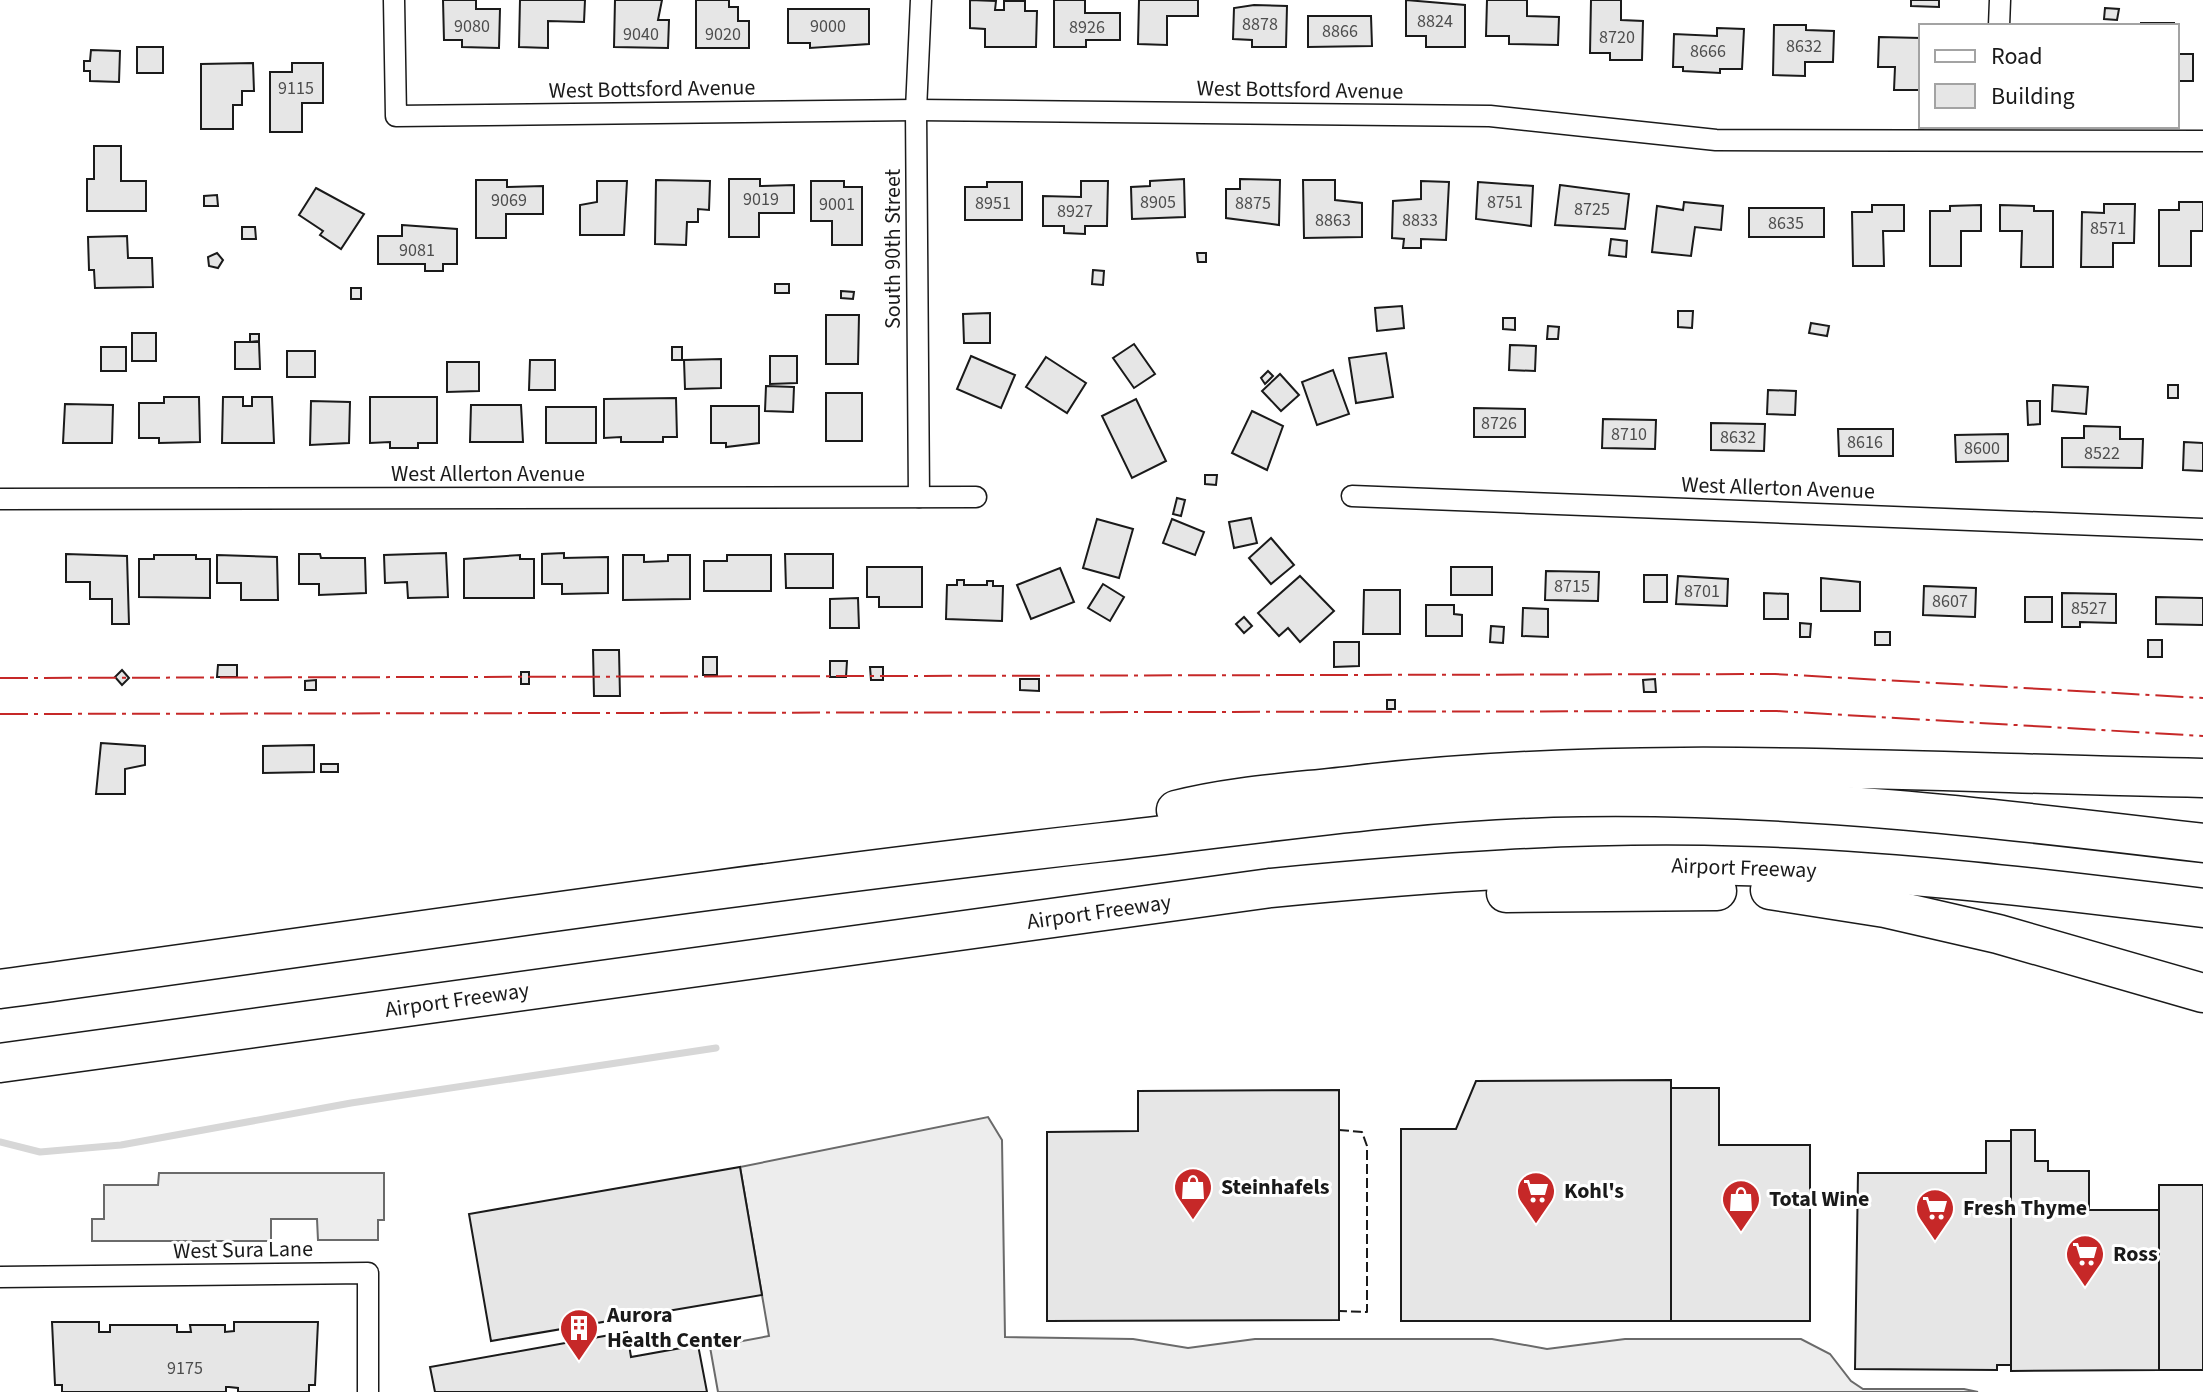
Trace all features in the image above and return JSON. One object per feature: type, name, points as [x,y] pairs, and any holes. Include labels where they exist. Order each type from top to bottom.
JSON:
[{"type":"highway","points":[[1007,853],[1185,808],[1419,777],[1526,771],[1792,767],[2203,778]]},
{"type":"highway","points":[[0,989],[1007,853],[1430,806],[1575,797],[1825,803],[1982,815],[2203,843]]},
{"type":"highway","name":"Airport Freeway","points":[[0,1063],[1270,888],[1419,874],[1580,865],[1742,866],[1940,879],[2203,908]]},
{"type":"highway","points":[[1419,874],[1476,893],[1775,890],[1885,908],[1998,934],[2203,993]]},
{"type":"street","name":"West Bottsford Avenue","points":[[394,0],[396,116],[916,110],[1490,116],[1716,140],[1998,133],[2203,141]]},
{"type":"street","name":"South 90th Street","points":[[919,497],[916,110],[921,0]]},
{"type":"street","points":[[1999,24],[2000,0]]},
{"type":"street","name":"West Allerton Avenue","points":[[1352,496],[2203,529]]},
{"type":"street","name":"West Allerton Avenue","points":[[0,499],[976,497]]},
{"type":"street","name":"West Sura Lane","points":[[0,1277],[368,1273],[368,1392]]},
{"type":"shaded area","points":[[988,1117],[1002,1140],[1005,1337],[1133,1339],[1188,1348],[1255,1339],[1492,1339],[1547,1349],[1625,1339],[1801,1339],[1830,1354],[1851,1381],[1863,1389],[1964,1389],[1978,1392],[718,1392],[710,1347],[769,1336],[740,1167]]},
{"type":"shaded area","points":[[159,1173],[384,1173],[384,1220],[378,1220],[378,1240],[318,1240],[317,1219],[271,1219],[271,1241],[92,1241],[92,1219],[104,1219],[104,1185],[158,1185]]},
{"type":"building","points":[[443,0],[476,0],[476,9],[500,9],[499,48],[462,47],[462,40],[444,40]]},
{"type":"building","points":[[520,0],[585,0],[584,22],[548,21],[548,48],[519,47]]},
{"type":"building","points":[[615,0],[662,0],[658,20],[669,20],[668,48],[614,47]]},
{"type":"building","points":[[696,0],[729,0],[729,7],[738,7],[738,21],[749,21],[749,48],[696,48]]},
{"type":"building","points":[[970,0],[996,1],[995,10],[1004,10],[1004,1],[1025,1],[1025,11],[1037,11],[1036,47],[985,47],[985,29],[970,28]]},
{"type":"building","points":[[1054,0],[1085,0],[1085,13],[1120,13],[1120,40],[1086,40],[1086,47],[1054,47]]},
{"type":"building","points":[[1139,0],[1198,0],[1198,16],[1167,16],[1167,45],[1138,44]]},
{"type":"building","points":[[1406,0],[1465,5],[1465,47],[1426,47],[1426,36],[1406,36]]},
{"type":"building","points":[[1487,0],[1527,0],[1527,16],[1559,17],[1558,45],[1509,44],[1509,36],[1486,36]]},
{"type":"building","points":[[1591,0],[1621,0],[1621,20],[1643,21],[1642,60],[1610,60],[1610,53],[1590,53]]},
{"type":"building","points":[[1911,0],[1939,0],[1939,7],[1911,6]]},
{"type":"building","points":[[1287,6],[1286,47],[1252,47],[1252,40],[1233,39],[1234,8]]},
{"type":"building","points":[[2105,8],[2119,9],[2117,20],[2104,19]]},
{"type":"building","points":[[788,9],[869,9],[869,44],[810,48],[810,43],[788,43]]},
{"type":"building","points":[[1308,16],[1371,16],[1372,46],[1308,47]]},
{"type":"building","points":[[1774,25],[1806,25],[1806,30],[1834,31],[1833,62],[1805,62],[1805,76],[1773,75]]},
{"type":"building","points":[[1717,28],[1744,29],[1742,69],[1720,69],[1720,73],[1683,71],[1683,67],[1673,67],[1674,34],[1717,36]]},
{"type":"building","points":[[1879,37],[1919,38],[1919,90],[1894,90],[1895,67],[1878,67]]},
{"type":"building","points":[[137,47],[163,47],[163,73],[137,73]]},
{"type":"building","points":[[91,50],[120,51],[119,82],[90,81],[90,71],[84,71],[84,61],[90,61]]},
{"type":"building","points":[[2179,54],[2193,54],[2193,81],[2179,81]]},
{"type":"building","points":[[253,63],[254,91],[242,91],[242,105],[233,105],[233,129],[201,129],[201,64]]},
{"type":"building","points":[[292,63],[323,63],[323,103],[302,103],[302,132],[270,132],[270,72],[292,72]]},
{"type":"building","points":[[94,146],[121,146],[121,181],[146,181],[146,211],[87,211],[87,179],[94,179]]},
{"type":"building","points":[[729,179],[760,179],[760,186],[794,185],[794,213],[759,213],[759,237],[729,237]]},
{"type":"building","points":[[1184,179],[1185,217],[1132,219],[1131,187],[1150,186],[1150,181]]},
{"type":"building","points":[[1240,179],[1280,180],[1279,225],[1226,218],[1226,189],[1240,189]]},
{"type":"building","points":[[476,180],[507,180],[507,187],[543,186],[543,214],[506,214],[506,238],[476,238]]},
{"type":"building","points":[[656,180],[710,181],[709,210],[698,209],[698,222],[687,222],[686,245],[655,244]]},
{"type":"building","points":[[1303,180],[1335,180],[1335,200],[1362,203],[1362,237],[1304,238]]},
{"type":"building","points":[[597,181],[627,181],[624,235],[580,235],[580,205],[597,202]]},
{"type":"building","points":[[811,181],[844,181],[844,187],[862,187],[862,245],[832,245],[832,221],[811,221]]},
{"type":"building","points":[[1081,181],[1108,181],[1107,226],[1085,226],[1085,234],[1064,233],[1064,226],[1043,226],[1043,196],[1081,197]]},
{"type":"building","points":[[1421,181],[1449,182],[1446,240],[1421,239],[1421,248],[1403,248],[1404,239],[1392,238],[1393,201],[1421,199]]},
{"type":"building","points":[[987,182],[1022,182],[1022,220],[965,220],[965,187],[987,187]]},
{"type":"building","points":[[1478,182],[1533,186],[1531,226],[1476,219]]},
{"type":"building","points":[[1560,185],[1629,194],[1625,229],[1555,225]]},
{"type":"building","points":[[316,188],[364,214],[341,249],[320,235],[323,231],[299,215]]},
{"type":"building","points":[[217,195],[218,206],[204,206],[204,196]]},
{"type":"building","points":[[1684,202],[1723,206],[1721,230],[1695,227],[1691,256],[1652,252],[1657,206],[1683,210]]},
{"type":"building","points":[[2179,202],[2203,202],[2203,231],[2191,231],[2191,266],[2159,266],[2159,210],[2179,210]]},
{"type":"building","points":[[2104,204],[2135,204],[2134,243],[2113,243],[2113,267],[2081,267],[2082,212],[2104,213]]},
{"type":"building","points":[[1872,205],[1904,205],[1904,231],[1883,231],[1884,266],[1853,266],[1852,212],[1872,212]]},
{"type":"building","points":[[1981,205],[1981,231],[1961,231],[1961,266],[1930,266],[1930,211],[1950,211],[1950,206]]},
{"type":"building","points":[[2000,205],[2034,206],[2034,211],[2053,211],[2053,267],[2021,267],[2022,231],[2000,231]]},
{"type":"building","points":[[1749,208],[1824,208],[1824,237],[1749,237]]},
{"type":"building","points":[[402,225],[457,229],[457,264],[443,264],[443,271],[425,271],[425,264],[378,264],[378,236],[402,236]]},
{"type":"building","points":[[242,227],[255,227],[256,239],[242,239]]},
{"type":"building","points":[[127,236],[128,258],[152,258],[153,287],[95,288],[94,270],[89,270],[88,237]]},
{"type":"building","points":[[1611,239],[1627,241],[1626,257],[1609,255]]},
{"type":"building","points":[[217,253],[223,260],[218,268],[209,266],[208,257]]},
{"type":"building","points":[[1197,253],[1206,253],[1206,262],[1198,262]]},
{"type":"building","points":[[1093,270],[1104,271],[1103,285],[1092,284]]},
{"type":"building","points":[[775,284],[789,284],[789,293],[775,293]]},
{"type":"building","points":[[351,288],[361,288],[361,299],[351,299]]},
{"type":"building","points":[[841,291],[854,292],[853,299],[841,298]]},
{"type":"building","points":[[1402,306],[1404,328],[1377,331],[1375,308]]},
{"type":"building","points":[[1678,311],[1693,311],[1692,328],[1678,327]]},
{"type":"building","points":[[990,313],[990,343],[964,343],[963,314]]},
{"type":"building","points":[[826,315],[859,315],[858,364],[826,364]]},
{"type":"building","points":[[1503,318],[1515,318],[1515,330],[1503,329]]},
{"type":"building","points":[[1811,323],[1829,326],[1827,336],[1809,333]]},
{"type":"building","points":[[1548,326],[1559,327],[1558,339],[1547,339]]},
{"type":"building","points":[[132,333],[156,333],[156,361],[132,361]]},
{"type":"building","points":[[250,334],[259,334],[259,341],[250,342]]},
{"type":"building","points":[[235,342],[259,342],[260,369],[235,369]]},
{"type":"building","points":[[1134,344],[1155,374],[1134,388],[1113,358]]},
{"type":"building","points":[[1510,345],[1536,346],[1535,371],[1509,370]]},
{"type":"building","points":[[101,347],[126,347],[126,371],[101,371]]},
{"type":"building","points":[[672,347],[682,347],[682,360],[672,360]]},
{"type":"building","points":[[287,351],[315,351],[315,377],[287,377]]},
{"type":"building","points":[[1386,353],[1393,397],[1356,403],[1349,358]]},
{"type":"building","points":[[770,356],[797,356],[797,383],[770,384]]},
{"type":"building","points":[[971,356],[1015,375],[1001,408],[957,389]]},
{"type":"building","points":[[1046,357],[1086,383],[1067,413],[1026,387]]},
{"type":"building","points":[[721,359],[721,388],[685,389],[684,360]]},
{"type":"building","points":[[530,360],[555,360],[555,390],[529,390]]},
{"type":"building","points":[[447,362],[479,362],[479,391],[447,392]]},
{"type":"building","points":[[1333,370],[1349,414],[1317,425],[1302,382]]},
{"type":"building","points":[[1268,371],[1273,376],[1265,384],[1261,378]]},
{"type":"building","points":[[1280,374],[1299,395],[1281,411],[1262,391]]},
{"type":"building","points":[[2053,385],[2088,387],[2086,414],[2052,411]]},
{"type":"building","points":[[2168,385],[2178,385],[2178,398],[2168,398]]},
{"type":"building","points":[[766,386],[794,387],[793,412],[765,411]]},
{"type":"building","points":[[1768,390],[1796,391],[1795,415],[1767,414]]},
{"type":"building","points":[[826,393],[862,393],[862,441],[826,441]]},
{"type":"building","points":[[164,397],[199,397],[200,442],[159,443],[159,438],[139,438],[139,403],[164,403]]},
{"type":"building","points":[[223,397],[243,397],[243,406],[252,406],[252,397],[272,397],[274,443],[222,443]]},
{"type":"building","points":[[370,397],[437,397],[437,443],[418,443],[418,448],[390,448],[390,442],[370,443]]},
{"type":"building","points":[[676,398],[677,437],[663,437],[663,442],[621,442],[621,437],[604,438],[604,399]]},
{"type":"building","points":[[1136,399],[1166,461],[1132,478],[1102,416]]},
{"type":"building","points":[[311,401],[350,402],[349,443],[310,445]]},
{"type":"building","points":[[2027,401],[2040,401],[2040,424],[2028,425]]},
{"type":"building","points":[[65,404],[113,405],[112,443],[63,443]]},
{"type":"building","points":[[471,405],[521,405],[523,442],[470,442]]},
{"type":"building","points":[[711,406],[759,406],[759,443],[726,447],[726,443],[711,443]]},
{"type":"building","points":[[546,407],[596,407],[596,443],[546,443]]},
{"type":"building","points":[[1474,408],[1525,409],[1525,437],[1474,437]]},
{"type":"building","points":[[1252,411],[1283,426],[1267,470],[1232,453]]},
{"type":"building","points":[[1603,419],[1656,420],[1655,449],[1602,448]]},
{"type":"building","points":[[1711,423],[1765,424],[1764,451],[1711,450]]},
{"type":"building","points":[[2084,426],[2120,427],[2120,439],[2143,439],[2142,468],[2062,467],[2062,438],[2084,438]]},
{"type":"building","points":[[1838,429],[1893,429],[1893,456],[1839,456]]},
{"type":"building","points":[[2008,434],[2008,461],[1956,462],[1955,435]]},
{"type":"building","points":[[2184,442],[2203,443],[2203,471],[2183,470]]},
{"type":"building","points":[[1205,475],[1217,475],[1216,485],[1205,484]]},
{"type":"building","points":[[1177,498],[1185,500],[1181,516],[1173,514]]},
{"type":"building","points":[[1251,518],[1257,543],[1234,548],[1229,522]]},
{"type":"building","points":[[1097,519],[1133,529],[1119,578],[1083,568]]},
{"type":"building","points":[[1172,519],[1204,532],[1195,555],[1163,543]]},
{"type":"building","points":[[1271,538],[1294,565],[1271,584],[1249,558]]},
{"type":"building","points":[[446,553],[448,597],[408,598],[407,582],[385,583],[384,555]]},
{"type":"building","points":[[564,553],[564,558],[608,557],[608,593],[562,594],[562,584],[542,584],[542,554]]},
{"type":"building","points":[[66,554],[127,556],[129,624],[112,624],[112,599],[90,599],[90,582],[66,582]]},
{"type":"building","points":[[299,554],[320,554],[321,558],[365,558],[366,593],[319,595],[319,584],[299,584]]},
{"type":"building","points":[[785,554],[833,554],[833,588],[786,588]]},
{"type":"building","points":[[154,555],[196,555],[196,559],[210,559],[210,598],[139,597],[139,559],[154,559]]},
{"type":"building","points":[[217,555],[277,557],[278,600],[241,600],[241,583],[217,583]]},
{"type":"building","points":[[520,555],[520,559],[534,559],[534,598],[464,598],[464,559]]},
{"type":"building","points":[[623,555],[644,555],[644,562],[668,561],[668,555],[690,555],[690,599],[623,600]]},
{"type":"building","points":[[727,555],[771,555],[771,591],[704,591],[704,561],[727,561]]},
{"type":"building","points":[[867,567],[922,567],[922,607],[879,607],[879,597],[867,597]]},
{"type":"building","points":[[1451,567],[1492,567],[1492,595],[1451,595]]},
{"type":"building","points":[[1060,568],[1074,602],[1031,619],[1017,585]]},
{"type":"building","points":[[1546,571],[1599,572],[1598,601],[1545,600]]},
{"type":"building","points":[[1644,575],[1667,575],[1667,602],[1644,602]]},
{"type":"building","points":[[1300,576],[1334,611],[1300,642],[1288,628],[1279,636],[1258,613]]},
{"type":"building","points":[[1678,576],[1728,579],[1727,606],[1676,604]]},
{"type":"building","points":[[1821,578],[1860,582],[1860,611],[1821,611]]},
{"type":"building","points":[[957,580],[964,580],[964,585],[987,585],[987,581],[993,581],[993,586],[1003,586],[1002,621],[946,619],[947,585],[957,585]]},
{"type":"building","points":[[1103,584],[1124,597],[1110,621],[1088,608]]},
{"type":"building","points":[[1924,586],[1976,588],[1975,617],[1923,615]]},
{"type":"building","points":[[1364,590],[1400,590],[1400,634],[1363,634]]},
{"type":"building","points":[[1764,593],[1788,594],[1788,619],[1764,619]]},
{"type":"building","points":[[2062,593],[2116,594],[2116,623],[2080,622],[2080,627],[2062,627]]},
{"type":"building","points":[[2025,597],[2052,597],[2052,622],[2025,622]]},
{"type":"building","points":[[2156,597],[2203,598],[2203,625],[2156,624]]},
{"type":"building","points":[[858,598],[859,628],[830,628],[830,599]]},
{"type":"building","points":[[1426,605],[1454,605],[1454,614],[1462,615],[1462,636],[1426,636]]},
{"type":"building","points":[[1523,608],[1548,609],[1548,637],[1522,636]]},
{"type":"building","points":[[1244,617],[1252,626],[1244,633],[1236,624]]},
{"type":"building","points":[[1800,623],[1811,624],[1810,637],[1800,637]]},
{"type":"building","points":[[1491,626],[1504,627],[1503,643],[1490,642]]},
{"type":"building","points":[[1875,632],[1890,632],[1890,645],[1875,645]]},
{"type":"building","points":[[2148,640],[2162,640],[2162,657],[2148,657]]},
{"type":"building","points":[[1334,642],[1359,642],[1359,666],[1334,667]]},
{"type":"building","points":[[593,650],[619,650],[620,696],[594,696]]},
{"type":"building","points":[[703,657],[717,657],[717,675],[703,675]]},
{"type":"building","points":[[830,661],[847,661],[846,677],[830,677]]},
{"type":"building","points":[[218,665],[237,665],[237,677],[217,677]]},
{"type":"building","points":[[870,667],[883,667],[883,680],[871,680]]},
{"type":"building","points":[[122,670],[129,678],[122,685],[115,677]]},
{"type":"building","points":[[521,672],[529,672],[529,684],[521,684]]},
{"type":"building","points":[[1020,679],[1039,679],[1039,691],[1020,690]]},
{"type":"building","points":[[1655,679],[1656,692],[1644,692],[1643,680]]},
{"type":"building","points":[[316,680],[316,690],[305,690],[305,681]]},
{"type":"building","points":[[1387,700],[1395,700],[1395,709],[1387,709]]},
{"type":"building","points":[[101,743],[145,746],[145,765],[125,769],[125,794],[96,794]]},
{"type":"building","points":[[314,745],[314,772],[263,773],[263,746]]},
{"type":"building","points":[[321,764],[338,764],[338,772],[321,772]]},
{"type":"building","name":"Kohl's","points":[[1671,1080],[1671,1321],[1401,1321],[1401,1129],[1456,1129],[1476,1081]]},
{"type":"building","name":"Total Wine","points":[[1671,1088],[1719,1088],[1719,1145],[1810,1145],[1810,1321],[1671,1321]]},
{"type":"building","name":"Steinhafels","points":[[1339,1090],[1339,1320],[1047,1321],[1047,1132],[1138,1131],[1138,1091]]},
{"type":"building","name":"Ross","points":[[2011,1130],[2035,1130],[2035,1161],[2048,1161],[2048,1171],[2089,1171],[2089,1210],[2159,1210],[2159,1370],[2011,1371]]},
{"type":"building","name":"Fresh Thyme","points":[[1986,1141],[2011,1141],[2011,1365],[1997,1365],[1997,1370],[1855,1369],[1858,1173],[1986,1173]]},
{"type":"building","points":[[740,1167],[762,1295],[491,1341],[469,1214]]},
{"type":"building","points":[[2159,1185],[2203,1185],[2203,1370],[2159,1370]]},
{"type":"building","points":[[52,1322],[99,1322],[99,1332],[110,1332],[110,1325],[177,1325],[177,1332],[191,1332],[190,1325],[225,1325],[225,1332],[234,1331],[234,1322],[318,1322],[315,1385],[309,1385],[309,1392],[238,1392],[238,1388],[226,1387],[226,1392],[62,1392],[62,1385],[55,1385]]},
{"type":"building","name":"Aurora Health Center","points":[[627,1332],[631,1357],[698,1345],[707,1392],[435,1392],[430,1367]]},
{"type":"waterway","points":[[0,1142],[40,1152],[121,1145],[351,1103],[716,1048]]},
{"type":"fence","points":[[1339,1130],[1362,1132],[1367,1146],[1367,1312],[1339,1311]]},
{"type":"power","points":[[0,678],[1775,674],[2203,698]]},
{"type":"power","points":[[0,714],[1777,711],[2203,736]]},
{"type":"place","name":"Steinhafels","points":[[1193,1221]]},
{"type":"place","name":"Kohl's","points":[[1536,1225]]},
{"type":"place","name":"Total Wine","points":[[1741,1233]]},
{"type":"place","name":"Fresh Thyme","points":[[1935,1242]]},
{"type":"place","name":"Ross","points":[[2085,1288]]},
{"type":"place","name":"Aurora Health Center","points":[[579,1362]]}]
